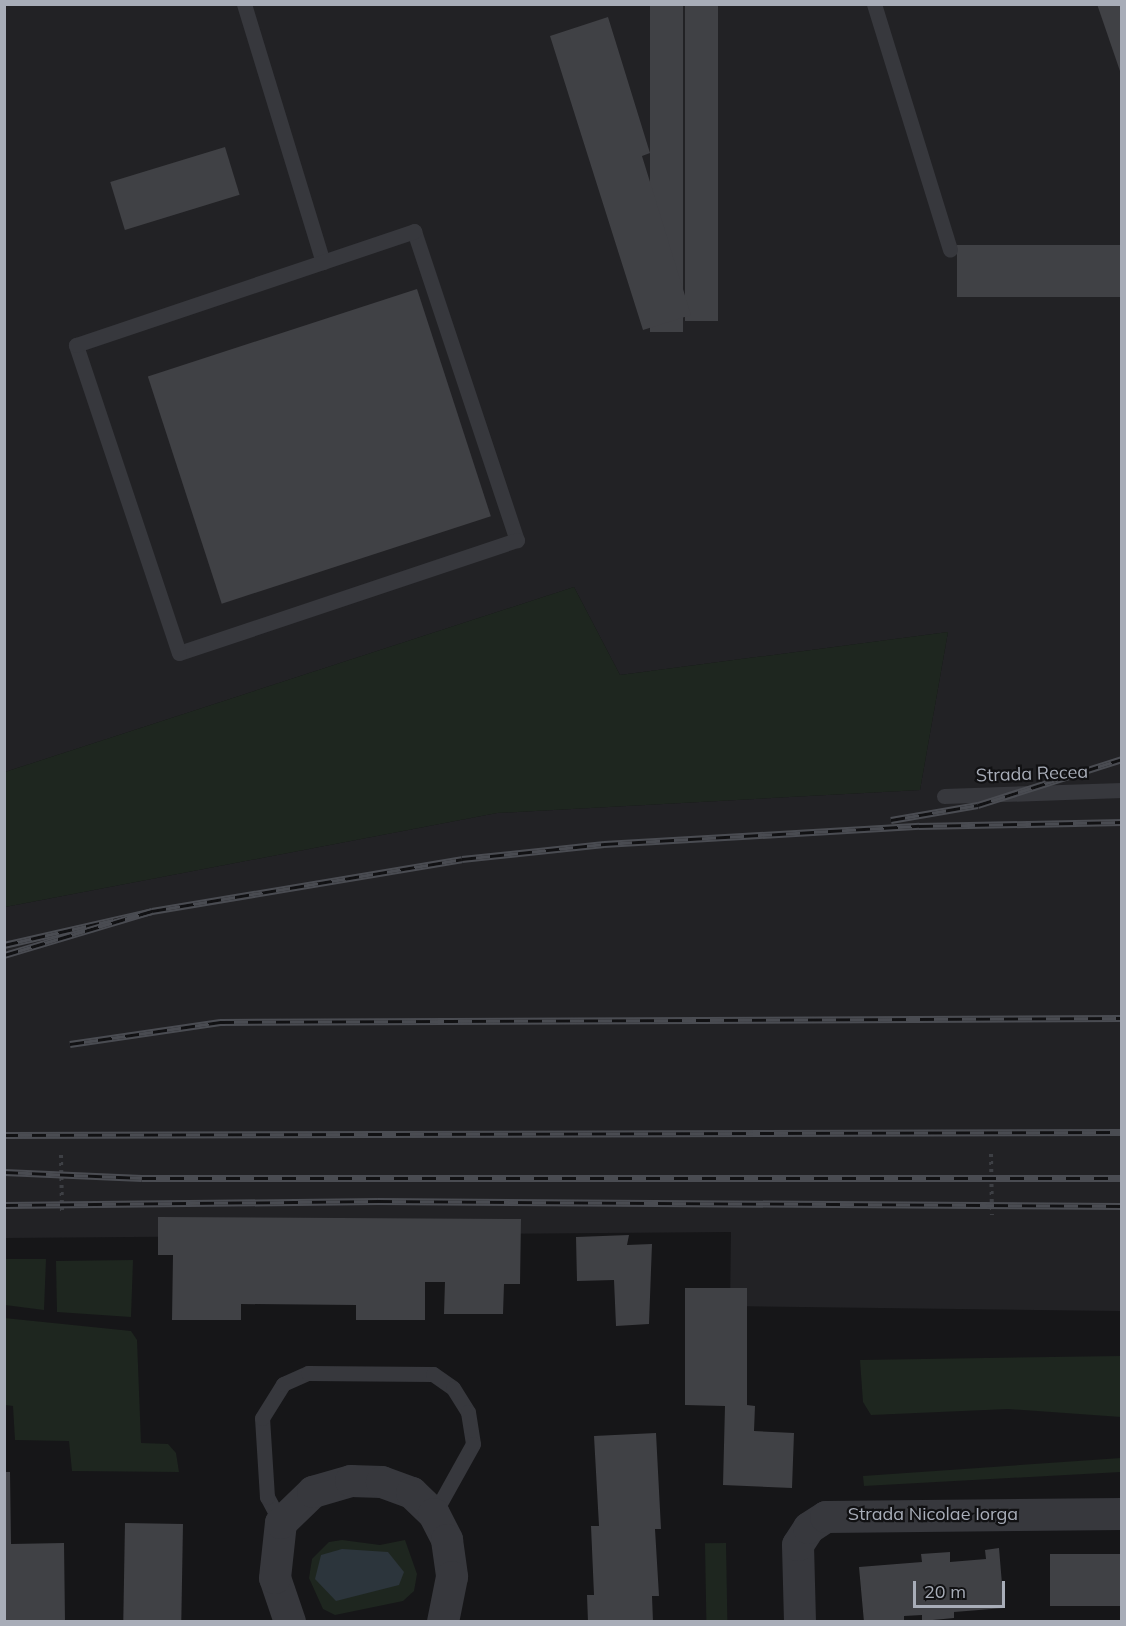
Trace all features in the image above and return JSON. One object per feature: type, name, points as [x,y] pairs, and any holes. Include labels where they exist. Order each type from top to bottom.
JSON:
[{"type":"street","points":[[290,1622],[275,1578],[281,1523],[313,1492],[351,1481],[382,1482],[412,1493],[434,1514],[447,1540],[452,1577],[444,1622]]},
{"type":"street","name":"Strada Nicolae Iorga","points":[[800,1622],[798,1545],[809,1528],[826,1517],[1122,1514]]},
{"type":"lane","points":[[244,4],[323,262]]},
{"type":"lane","points":[[874,4],[950,249]]},
{"type":"lane","points":[[414,231],[517,540],[179,653],[76,345],[323,262],[414,231]]},
{"type":"lane","name":"Strada Recea","points":[[944,796],[1122,790]]},
{"type":"lane","points":[[281,1523],[267,1497],[262,1418],[283,1384],[308,1373],[433,1374],[453,1388],[468,1412],[473,1444],[434,1514]]},
{"type":"path","points":[[991,1154],[992,1215]]},
{"type":"path","points":[[61,1155],[62,1215]]},
{"type":"shaded area","points":[[4,5],[1121,5],[1121,1311],[730,1306],[731,1232],[5,1238],[5,907],[497,813],[920,790],[948,632],[620,675],[574,587],[5,772]]},
{"type":"shaded area","points":[[574,587],[620,675],[948,632],[920,790],[497,813],[5,907],[5,772]]},
{"type":"shaded area","points":[[5,1259],[46,1259],[44,1310],[5,1305]]},
{"type":"shaded area","points":[[133,1260],[131,1317],[57,1312],[56,1261]]},
{"type":"shaded area","points":[[4,1318],[131,1331],[137,1340],[141,1443],[168,1444],[176,1453],[179,1472],[72,1471],[69,1441],[15,1440],[13,1406],[5,1405]]},
{"type":"shaded area","points":[[1121,1356],[1121,1417],[1008,1409],[871,1415],[863,1402],[860,1360]]},
{"type":"shaded area","points":[[1121,1458],[1121,1472],[864,1486],[863,1476]]},
{"type":"shaded area","points":[[342,1540],[380,1545],[405,1540],[417,1574],[414,1591],[403,1601],[335,1615],[323,1609],[309,1578],[312,1559],[329,1542]]},
{"type":"shaded area","points":[[705,1543],[726,1543],[727,1621],[706,1621]]},
{"type":"shaded area","points":[[342,1549],[388,1552],[404,1572],[399,1585],[336,1601],[315,1579],[321,1555]]},
{"type":"building","points":[[650,4],[683,4],[683,332],[650,332]]},
{"type":"building","points":[[685,4],[718,4],[718,321],[685,321]]},
{"type":"building","points":[[1097,4],[1122,4],[1122,74],[1121,74]]},
{"type":"building","points":[[608,17],[650,153],[642,156],[691,315],[643,330],[550,36]]},
{"type":"building","points":[[225,147],[240,195],[125,230],[110,182]]},
{"type":"building","points":[[957,245],[1122,245],[1122,297],[957,297]]},
{"type":"building","points":[[417,289],[491,516],[222,604],[148,376]]},
{"type":"building","points":[[158,1217],[521,1219],[520,1284],[504,1284],[503,1314],[444,1314],[445,1282],[425,1282],[425,1320],[356,1320],[356,1305],[241,1304],[241,1320],[172,1320],[173,1255],[158,1255]]},
{"type":"building","points":[[629,1235],[627,1245],[652,1244],[649,1324],[616,1326],[614,1280],[577,1281],[576,1237]]},
{"type":"building","points":[[685,1288],[747,1288],[747,1405],[755,1406],[754,1431],[794,1433],[792,1488],[723,1485],[725,1406],[685,1405]]},
{"type":"building","points":[[656,1433],[661,1529],[655,1529],[659,1596],[652,1596],[653,1622],[588,1622],[587,1595],[594,1595],[591,1526],[599,1526],[594,1436]]},
{"type":"building","points":[[4,1472],[10,1472],[11,1544],[64,1543],[65,1622],[4,1622]]},
{"type":"building","points":[[125,1523],[183,1524],[181,1622],[123,1622]]},
{"type":"building","points":[[999,1548],[1004,1608],[954,1612],[954,1618],[922,1621],[922,1615],[904,1616],[904,1622],[864,1622],[859,1567],[922,1562],[921,1554],[950,1552],[950,1562],[986,1559],[985,1550]]},
{"type":"building","points":[[1050,1554],[1122,1554],[1122,1606],[1050,1606]]},
{"type":"railway","points":[[891,820],[978,805],[1122,759]]},
{"type":"railway","points":[[152,911],[462,859],[604,844],[919,826],[1122,822]]},
{"type":"railway","points":[[4,945],[152,911],[4,955]]},
{"type":"railway","points":[[70,1044],[220,1022],[1122,1018]]},
{"type":"railway","points":[[4,1135],[1122,1132]]},
{"type":"railway","points":[[4,1172],[142,1178],[1122,1178]]},
{"type":"railway","points":[[4,1205],[378,1201],[1122,1206]]}]
